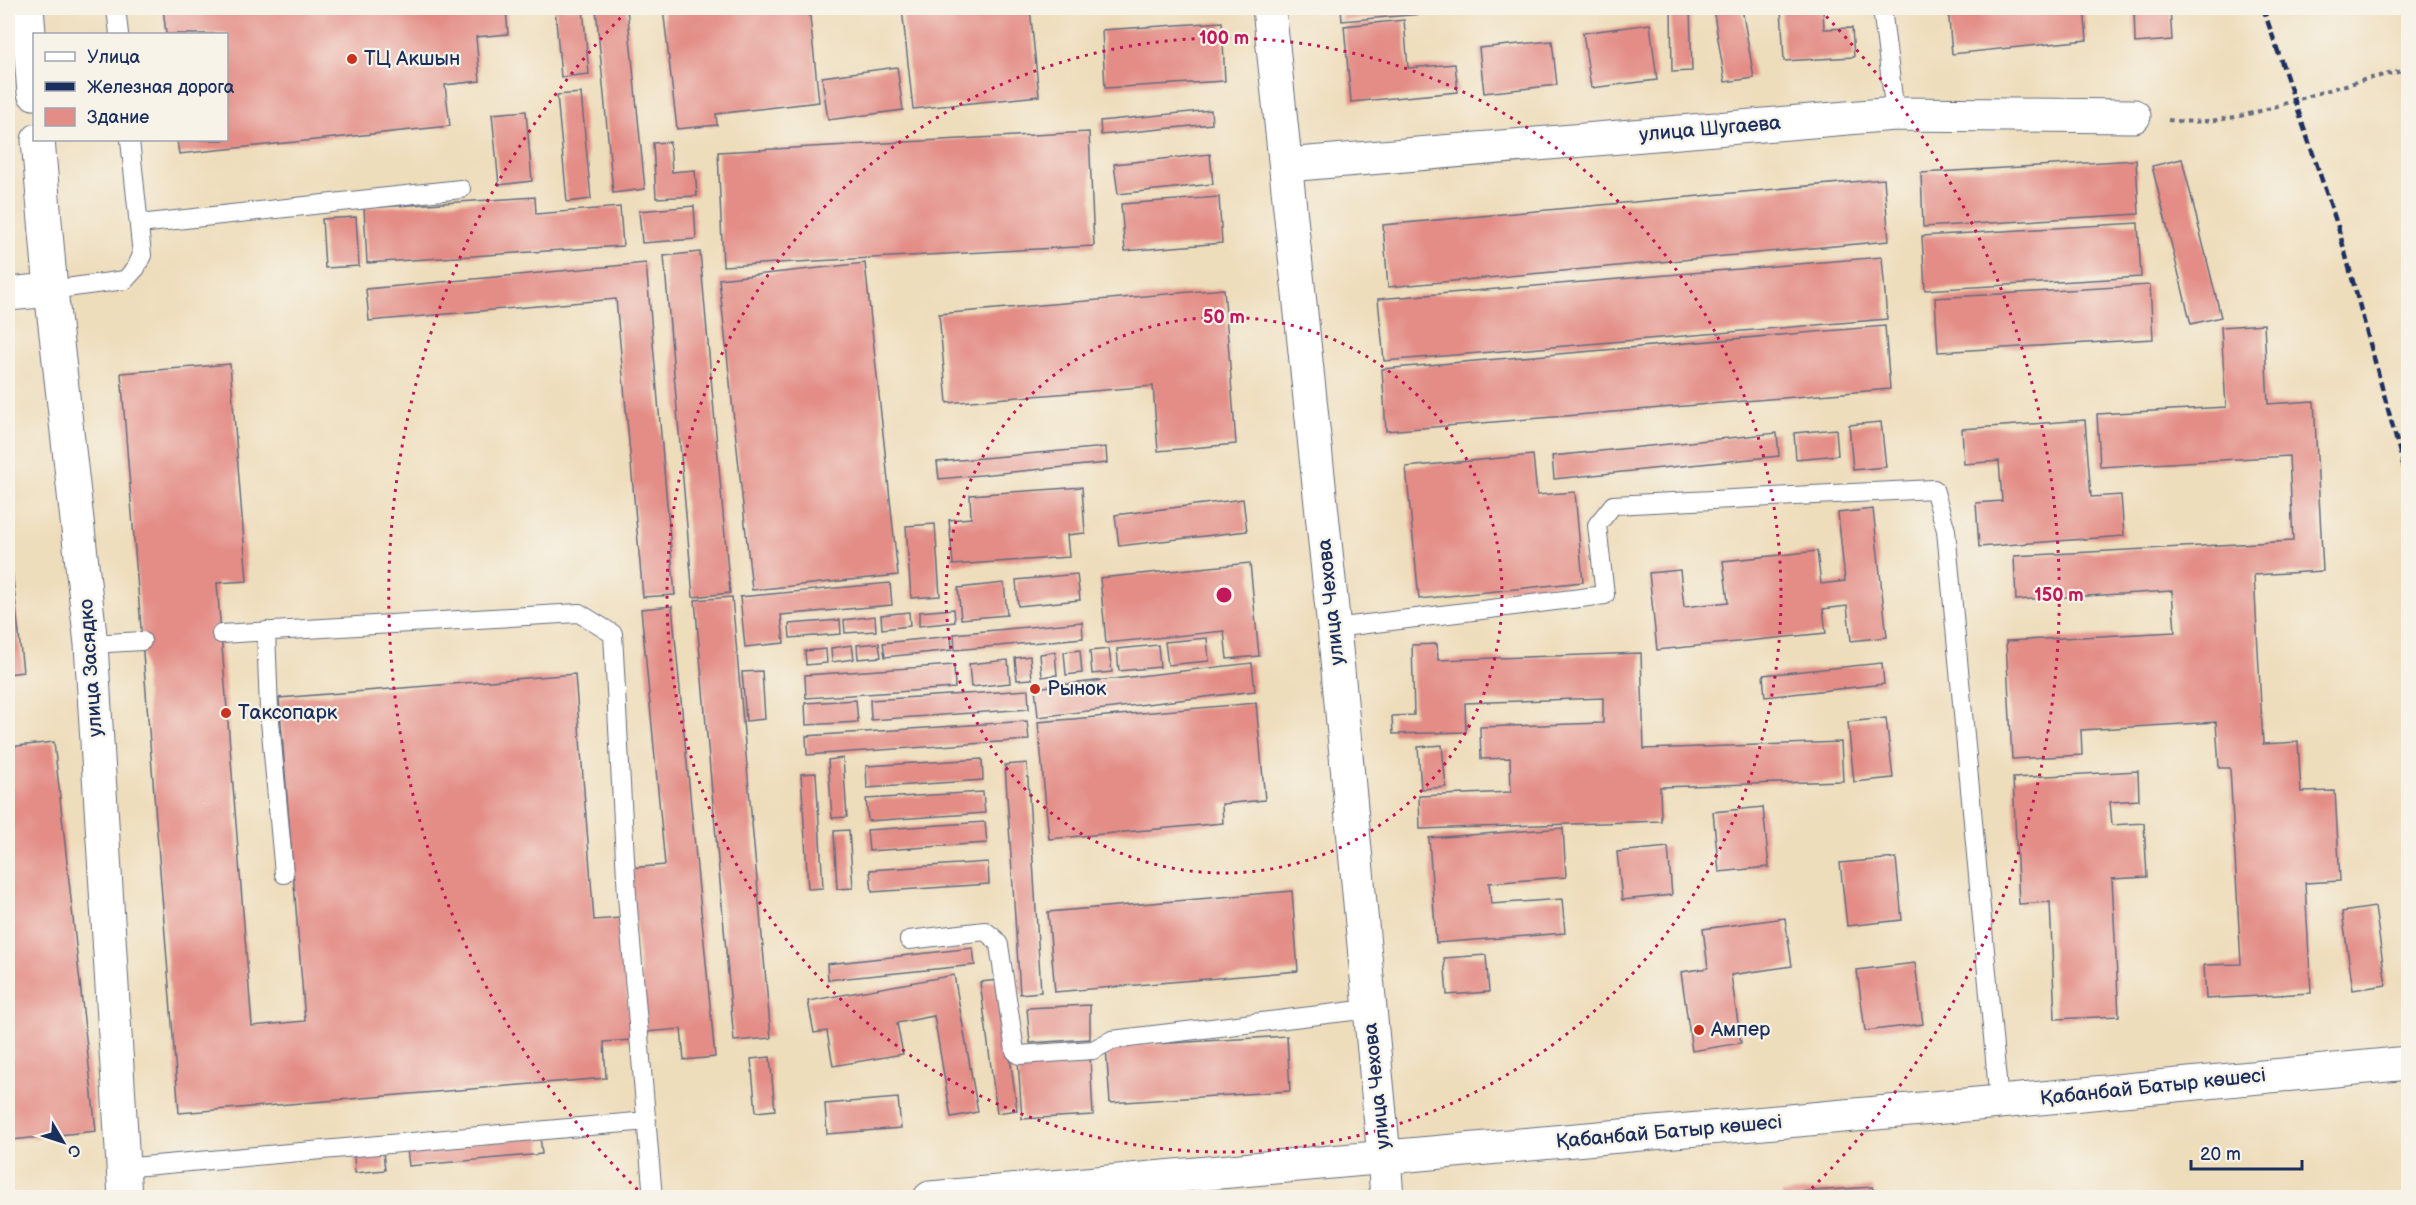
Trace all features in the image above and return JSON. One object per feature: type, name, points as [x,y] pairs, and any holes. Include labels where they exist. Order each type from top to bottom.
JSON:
[{"type":"street","points":[[27,8],[33,81]]},
{"type":"street","name":"улица Чехова","points":[[1269,8],[1334,628],[1387,1197]]},
{"type":"street","name":"улица Шугаева","points":[[1286,165],[1895,114],[2134,116]]},
{"type":"street","name":"улица Засядко","points":[[38,141],[51,290],[91,644],[124,1183]]},
{"type":"street","points":[[8,294],[51,290]]},
{"type":"street","name":"Қабанбай Батыр көшесі","points":[[930,1197],[1999,1102],[2409,1063]]},
{"type":"lane","points":[[116,8],[119,33]]},
{"type":"lane","points":[[1882,8],[1895,114]]},
{"type":"lane","points":[[51,290],[125,280],[136,268],[142,255],[130,141]]},
{"type":"lane","points":[[139,224],[461,189]]},
{"type":"lane","points":[[1334,628],[1605,595],[1597,525],[1613,505],[1934,489],[1946,530],[1999,1102]]},
{"type":"lane","points":[[221,634],[579,613],[613,634],[627,896],[652,1197]]},
{"type":"lane","points":[[266,631],[269,710],[284,874]]},
{"type":"lane","points":[[91,644],[142,641]]},
{"type":"lane","points":[[909,940],[985,931],[995,939],[999,945],[1015,1051],[1019,1054],[1093,1050],[1112,1040],[1369,1009]]},
{"type":"lane","points":[[124,1183],[647,1121]]},
{"type":"path","points":[[2134,116],[2210,122],[2261,111],[2379,75],[2409,70]]},
{"type":"building","name":"ТЦ Акшын","points":[[163,8],[506,8],[508,34],[476,37],[480,81],[445,85],[450,126],[179,154],[177,141],[228,141],[228,33],[166,33]]},
{"type":"building","points":[[555,8],[583,8],[589,74],[561,77]]},
{"type":"building","points":[[596,8],[627,8],[645,189],[613,193]]},
{"type":"building","points":[[663,8],[809,8],[819,102],[716,114],[717,125],[677,129]]},
{"type":"building","points":[[902,8],[1030,8],[1039,96],[913,109]]},
{"type":"building","points":[[1341,8],[1479,8],[1479,9],[1342,21]]},
{"type":"building","points":[[1671,8],[1690,8],[1692,71],[1672,72]]},
{"type":"building","points":[[1713,8],[1742,8],[1754,78],[1725,82]]},
{"type":"building","points":[[1781,8],[1823,8],[1824,29],[1852,28],[1854,57],[1784,61]]},
{"type":"building","points":[[1948,8],[2084,8],[2087,40],[1952,54]]},
{"type":"building","points":[[2134,8],[2170,8],[2172,40],[2135,43]]},
{"type":"building","points":[[1404,20],[1408,68],[1455,64],[1458,92],[1351,102],[1344,26]]},
{"type":"building","points":[[1222,22],[1225,81],[1105,88],[1102,30]]},
{"type":"building","points":[[1650,24],[1657,80],[1591,88],[1583,33]]},
{"type":"building","points":[[1552,41],[1557,85],[1484,93],[1479,48]]},
{"type":"building","points":[[897,67],[903,110],[828,120],[822,77]]},
{"type":"building","points":[[581,93],[591,199],[567,202],[557,95]]},
{"type":"building","points":[[1211,110],[1212,124],[1101,135],[1100,121]]},
{"type":"building","points":[[526,111],[532,181],[499,185],[492,114]]},
{"type":"building","points":[[1089,132],[1094,246],[723,266],[718,152]]},
{"type":"building","points":[[670,142],[672,172],[695,170],[697,196],[656,198],[653,143]]},
{"type":"building","points":[[1210,154],[1213,184],[1118,194],[1114,164]]},
{"type":"building","points":[[2182,159],[2221,317],[2191,324],[2152,166]]},
{"type":"building","points":[[2136,160],[2139,214],[1923,227],[1921,173]]},
{"type":"building","points":[[1884,179],[1889,241],[1388,287],[1383,225]]},
{"type":"building","points":[[535,197],[536,214],[620,207],[623,246],[367,263],[364,208]]},
{"type":"building","points":[[1219,197],[1222,243],[1125,251],[1121,204]]},
{"type":"building","points":[[694,206],[696,239],[642,243],[639,211]]},
{"type":"building","points":[[356,217],[359,266],[325,268],[322,219]]},
{"type":"building","points":[[2138,223],[2141,277],[1925,290],[1922,236]]},
{"type":"building","points":[[700,252],[730,593],[693,597],[664,256]]},
{"type":"building","points":[[1882,257],[1887,319],[1384,361],[1378,299]]},
{"type":"building","points":[[646,263],[675,595],[643,597],[616,299],[369,321],[366,289]]},
{"type":"building","points":[[865,263],[898,575],[752,590],[719,279]]},
{"type":"building","points":[[2150,285],[2153,339],[1938,352],[1935,298]]},
{"type":"building","points":[[1224,289],[1236,444],[1158,451],[1153,386],[947,403],[939,314]]},
{"type":"building","points":[[2264,324],[2268,404],[2314,401],[2323,571],[2254,575],[2263,744],[2298,742],[2301,792],[2335,791],[2340,881],[2305,883],[2311,993],[2206,999],[2204,965],[2241,964],[2230,768],[2219,768],[2216,722],[2081,730],[2082,755],[2012,759],[2006,641],[2175,632],[2172,591],[2016,600],[2014,556],[2293,541],[2289,456],[2100,467],[2097,414],[2226,407],[2221,327]]},
{"type":"building","points":[[1885,326],[1890,389],[1386,431],[1382,369]]},
{"type":"building","points":[[230,364],[247,581],[217,583],[252,1026],[305,1021],[279,698],[575,674],[594,920],[621,918],[631,1040],[604,1042],[606,1078],[179,1113],[121,373]]},
{"type":"building","points":[[2085,420],[2091,497],[2121,495],[2124,536],[1979,547],[1976,503],[2002,501],[1999,461],[1964,464],[1962,429]]},
{"type":"building","points":[[1881,422],[1886,467],[1853,470],[1849,425]]},
{"type":"building","points":[[1836,429],[1838,455],[1796,459],[1794,433]]},
{"type":"building","points":[[1777,433],[1779,456],[1554,479],[1552,456]]},
{"type":"building","points":[[1106,447],[1107,463],[939,479],[937,462]]},
{"type":"building","points":[[1533,455],[1537,495],[1575,492],[1583,582],[1419,599],[1406,467]]},
{"type":"building","points":[[1082,487],[1085,533],[1067,535],[1069,557],[953,565],[949,520],[971,518],[970,495]]},
{"type":"building","points":[[1243,499],[1247,531],[1119,546],[1115,515]]},
{"type":"building","points":[[1873,509],[1887,637],[1851,641],[1847,606],[1823,609],[1826,633],[1657,650],[1649,573],[1680,570],[1684,607],[1728,602],[1723,561],[1817,551],[1821,584],[1845,581],[1838,513]]},
{"type":"building","points":[[935,524],[940,596],[911,598],[906,526]]},
{"type":"building","points":[[8,532],[23,672],[8,674]]},
{"type":"building","points":[[1250,563],[1259,656],[1227,659],[1224,631],[1106,643],[1100,578]]},
{"type":"building","points":[[1077,574],[1080,600],[1018,606],[1016,580]]},
{"type":"building","points":[[890,583],[892,605],[781,615],[784,643],[745,647],[740,597]]},
{"type":"building","points":[[1004,583],[1007,615],[961,619],[958,588]]},
{"type":"building","points":[[732,597],[771,1038],[734,1041],[695,600]]},
{"type":"building","points":[[672,606],[715,1057],[684,1060],[681,1029],[646,1032],[630,868],[665,865],[641,609]]},
{"type":"building","points":[[954,609],[955,622],[919,626],[919,612]]},
{"type":"building","points":[[909,612],[910,626],[882,629],[881,615]]},
{"type":"building","points":[[875,616],[876,631],[845,633],[844,620]]},
{"type":"building","points":[[840,620],[841,634],[790,638],[789,624]]},
{"type":"building","points":[[1082,622],[1083,638],[955,650],[954,634]]},
{"type":"building","points":[[951,636],[952,650],[885,657],[883,643]]},
{"type":"building","points":[[1207,638],[1209,661],[1168,665],[1165,642]]},
{"type":"building","points":[[879,643],[881,657],[858,659],[857,645]]},
{"type":"building","points":[[1437,644],[1438,660],[1641,653],[1644,749],[1841,742],[1843,781],[1660,787],[1661,821],[1420,829],[1419,796],[1511,792],[1510,758],[1481,759],[1480,727],[1603,723],[1603,698],[1465,703],[1466,732],[1393,734],[1392,716],[1414,715],[1412,645]]},
{"type":"building","points":[[852,645],[854,659],[832,662],[831,648]]},
{"type":"building","points":[[1158,645],[1160,667],[1119,671],[1117,649]]},
{"type":"building","points":[[826,649],[827,663],[806,665],[805,651]]},
{"type":"building","points":[[1109,649],[1112,672],[1092,674],[1090,651]]},
{"type":"building","points":[[1080,650],[1082,673],[1066,675],[1064,652]]},
{"type":"building","points":[[1055,652],[1057,675],[1042,677],[1040,654]]},
{"type":"building","points":[[1030,656],[1032,679],[1017,680],[1015,658]]},
{"type":"building","points":[[1008,660],[1010,683],[971,687],[969,664]]},
{"type":"building","points":[[1252,663],[1255,691],[1038,717],[1035,688]]},
{"type":"building","points":[[1882,663],[1884,684],[1765,697],[1763,675]]},
{"type":"building","points":[[954,665],[955,688],[806,698],[805,675]]},
{"type":"building","points":[[762,671],[765,719],[746,721],[742,672]]},
{"type":"building","points":[[1028,690],[1029,709],[871,720],[870,700]]},
{"type":"building","points":[[856,700],[858,722],[806,725],[805,703]]},
{"type":"building","points":[[1256,703],[1265,800],[1222,804],[1223,823],[1049,839],[1038,722]]},
{"type":"building","points":[[1886,718],[1893,778],[1854,782],[1848,722]]},
{"type":"building","points":[[1027,721],[1029,740],[807,755],[806,736]]},
{"type":"building","points":[[54,742],[96,1131],[12,1140],[8,1097],[8,747]]},
{"type":"building","points":[[1442,745],[1446,787],[1421,789],[1418,747]]},
{"type":"building","points":[[843,758],[847,817],[832,818],[828,760]]},
{"type":"building","points":[[982,759],[983,780],[867,788],[866,766]]},
{"type":"building","points":[[1027,763],[1041,992],[1020,994],[1005,765]]},
{"type":"building","points":[[2138,771],[2139,800],[2110,802],[2112,825],[2144,823],[2147,877],[2112,879],[2119,1016],[2055,1019],[2050,902],[2019,904],[2013,778]]},
{"type":"building","points":[[816,773],[823,888],[808,889],[801,774]]},
{"type":"building","points":[[983,792],[985,813],[868,821],[866,799]]},
{"type":"building","points":[[1763,807],[1769,867],[1719,872],[1713,812]]},
{"type":"building","points":[[985,822],[987,843],[869,851],[867,830]]},
{"type":"building","points":[[1563,828],[1566,877],[1489,883],[1491,904],[1562,899],[1565,933],[1436,943],[1429,838]]},
{"type":"building","points":[[849,830],[853,888],[837,889],[834,831]]},
{"type":"building","points":[[1668,847],[1672,895],[1622,900],[1617,852]]},
{"type":"building","points":[[1896,858],[1902,920],[1847,926],[1840,863]]},
{"type":"building","points":[[988,862],[989,884],[872,892],[870,870]]},
{"type":"building","points":[[1292,891],[1298,971],[1055,992],[1048,912]]},
{"type":"building","points":[[2375,907],[2386,985],[2353,990],[2342,912]]},
{"type":"building","points":[[1785,918],[1792,966],[1731,975],[1741,1043],[1692,1051],[1681,972],[1708,968],[1703,929]]},
{"type":"building","points":[[973,948],[975,965],[828,980],[827,964]]},
{"type":"building","points":[[1486,955],[1489,992],[1447,995],[1444,958]]},
{"type":"building","points":[[1915,963],[1923,1024],[1865,1031],[1857,970]]},
{"type":"building","points":[[954,975],[978,1112],[951,1117],[934,1016],[897,1023],[903,1054],[833,1066],[827,1031],[814,1033],[808,1001]]},
{"type":"building","points":[[1000,980],[1017,1110],[997,1113],[980,982]]},
{"type":"building","points":[[1090,1005],[1090,1039],[1030,1043],[1027,1008]]},
{"type":"building","points":[[1287,1036],[1290,1091],[1110,1103],[1106,1047]]},
{"type":"building","points":[[1090,1056],[1093,1115],[1022,1119],[1018,1061]]},
{"type":"building","points":[[770,1057],[775,1110],[756,1112],[751,1059]]},
{"type":"building","points":[[898,1098],[901,1128],[827,1134],[825,1104]]},
{"type":"building","points":[[540,1136],[542,1154],[409,1166],[407,1149]]},
{"type":"building","points":[[383,1152],[385,1170],[355,1173],[354,1155]]},
{"type":"building","points":[[1873,1187],[1874,1198],[1782,1198],[1782,1193]]},
{"type":"railway","points":[[2263,8],[2338,227],[2408,482]]},
{"type":"place","name":"ТЦ Акшын","points":[[352,59]]},
{"type":"place","name":"Рынок","points":[[1035,689]]},
{"type":"place","name":"Таксопарк","points":[[226,713]]},
{"type":"place","name":"Ампер","points":[[1699,1030]]}]
